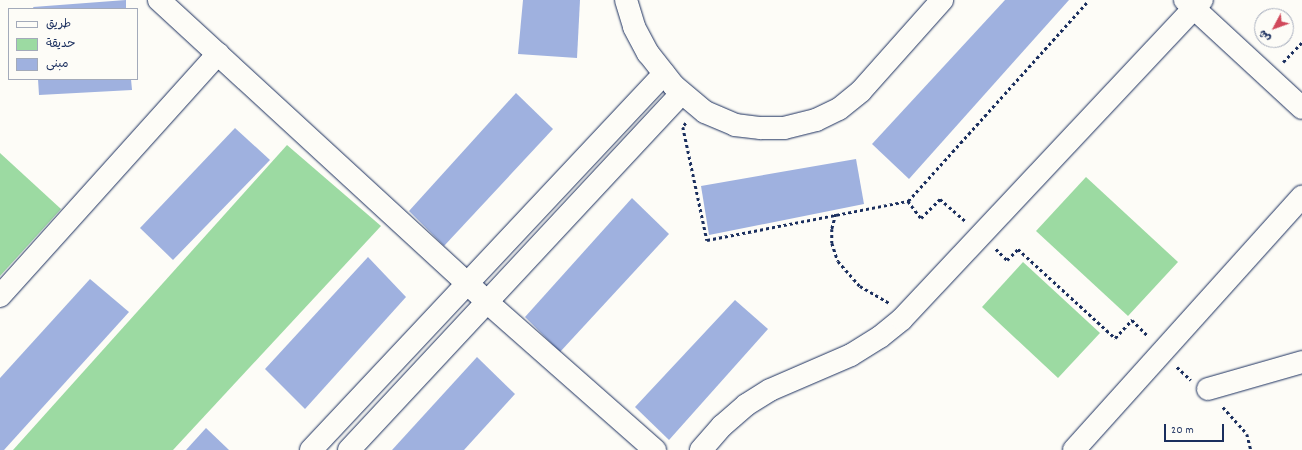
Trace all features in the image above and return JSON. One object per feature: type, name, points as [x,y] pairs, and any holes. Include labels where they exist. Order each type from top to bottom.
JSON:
[{"type":"street","points":[[160,0],[467,284],[655,450]]},
{"type":"street","points":[[626,0],[638,34],[648,53],[664,74],[682,93],[700,108],[735,125],[761,128],[784,128],[816,120],[839,109],[861,91],[942,0]]},
{"type":"street","points":[[701,450],[746,405],[770,390],[851,355],[880,337],[907,314],[1194,3],[1302,108]]},
{"type":"street","points":[[0,296],[218,54]]},
{"type":"street","points":[[311,450],[664,74]]},
{"type":"street","points":[[349,450],[682,93]]},
{"type":"street","points":[[1074,450],[1302,197]]},
{"type":"street","points":[[1208,389],[1302,362]]},
{"type":"path","points":[[700,108],[683,127],[707,240],[908,201],[1090,0]]},
{"type":"path","points":[[1269,76],[1302,42]]},
{"type":"path","points":[[908,201],[921,218],[940,199],[1007,260],[1018,249],[1115,338],[1132,320],[1163,350],[1186,378],[1208,389],[1247,434],[1252,450]]},
{"type":"path","points":[[836,214],[832,229],[832,243],[841,265],[860,286],[907,314]]},
{"type":"green space","points":[[287,145],[381,226],[173,450],[13,450]]},
{"type":"green space","points":[[0,153],[61,209],[0,276]]},
{"type":"green space","points":[[1086,177],[1178,262],[1128,316],[1036,231]]},
{"type":"green space","points":[[1023,262],[1100,333],[1058,378],[982,307]]},
{"type":"building","points":[[126,0],[126,8],[33,7]]},
{"type":"building","points":[[523,0],[580,0],[577,58],[518,54]]},
{"type":"building","points":[[1005,0],[1069,0],[909,179],[872,144]]},
{"type":"building","points":[[38,80],[131,80],[132,90],[39,95]]},
{"type":"building","points":[[516,93],[553,129],[444,246],[409,211]]},
{"type":"building","points":[[235,128],[270,160],[173,260],[140,228]]},
{"type":"building","points":[[856,159],[864,204],[709,235],[701,186]]},
{"type":"building","points":[[632,198],[669,234],[560,352],[525,317]]},
{"type":"building","points":[[368,257],[406,297],[305,409],[265,369]]},
{"type":"building","points":[[90,279],[129,312],[4,450],[0,450],[0,378]]},
{"type":"building","points":[[735,300],[768,329],[669,440],[635,407]]},
{"type":"building","points":[[477,357],[515,394],[464,450],[392,450]]},
{"type":"building","points":[[206,428],[229,450],[186,450]]}]
